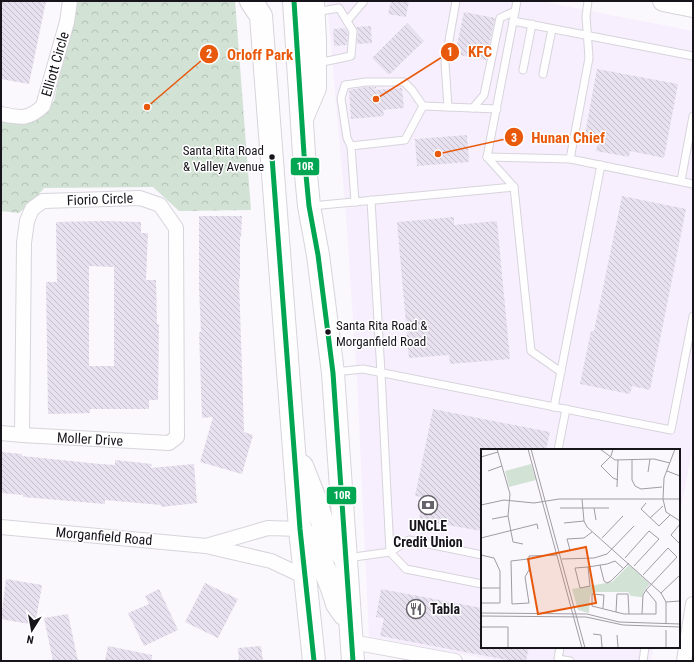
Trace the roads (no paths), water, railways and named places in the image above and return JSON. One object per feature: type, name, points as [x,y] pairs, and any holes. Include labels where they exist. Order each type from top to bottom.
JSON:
[{"type":"main road","points":[[294,1],[309,206],[318,255],[333,373],[352,642]]},
{"type":"main road","points":[[663,1],[693,7]]},
{"type":"main road","points":[[257,6],[300,529],[314,661]]},
{"type":"main road","points":[[302,121],[316,88],[314,7]]},
{"type":"main road","points":[[294,444],[317,504],[325,532],[345,558]]},
{"type":"main road","points":[[300,529],[317,551],[352,642]]},
{"type":"street","name":"Elliott Circle","points":[[1,114],[20,118],[35,113],[43,106],[67,22],[70,1]]},
{"type":"street","name":"Fiorio Circle","points":[[22,435],[24,243],[27,221],[32,209],[43,201],[140,198],[160,206],[176,228],[178,437]]},
{"type":"street","name":"Moller Drive","points":[[1,433],[169,443],[178,437]]},
{"type":"street","name":"Morganfield Road","points":[[1,527],[206,546],[271,561],[305,577]]},
{"type":"street","name":"Morganfield Road","points":[[206,546],[268,528],[300,529]]},
{"type":"street","points":[[687,658],[693,604]]},
{"type":"street","points":[[352,642],[455,661]]},
{"type":"lane","points":[[347,21],[364,1]]},
{"type":"lane","points":[[448,107],[445,63],[456,1]]},
{"type":"lane","points":[[487,158],[517,1]]},
{"type":"lane","points":[[570,159],[589,58],[586,16],[588,1]]},
{"type":"lane","points":[[314,7],[339,8],[353,31],[351,56],[316,63]]},
{"type":"lane","points":[[473,108],[484,95],[500,18],[515,11]]},
{"type":"lane","points":[[513,21],[693,56]]},
{"type":"lane","points":[[523,70],[532,24]]},
{"type":"lane","points":[[543,74],[552,29]]},
{"type":"lane","points":[[355,202],[351,146],[347,138],[342,98],[345,85],[366,82],[404,82],[412,90],[423,106]]},
{"type":"lane","points":[[423,106],[497,109]]},
{"type":"lane","points":[[351,146],[405,140],[423,106]]},
{"type":"lane","points":[[681,181],[693,116]]},
{"type":"lane","points":[[487,158],[570,159],[693,184]]},
{"type":"lane","points":[[487,158],[514,188],[531,351],[561,372]]},
{"type":"lane","points":[[554,407],[601,165]]},
{"type":"lane","points":[[309,206],[514,188]]},
{"type":"lane","points":[[371,200],[390,552],[406,570],[481,584]]},
{"type":"lane","points":[[333,373],[363,369],[671,430],[693,316]]},
{"type":"lane","points":[[558,449],[566,409]]},
{"type":"lane","points":[[345,558],[390,552],[409,540],[481,555]]},
{"type":"lane","points":[[560,648],[558,659],[570,661]]},
{"type":"lane","points":[[643,661],[645,648]]},
{"type":"place","name":"KFC","points":[[376,99]]},
{"type":"place","name":"Orloff Park","points":[[147,107]]},
{"type":"place","name":"Hunan Chief","points":[[438,154]]},
{"type":"place","name":"Santa Rita Road & Valley Avenue","points":[[272,157]]},
{"type":"place","name":"Santa Rita Road & Morganfield Road","points":[[328,332]]},
{"type":"place","name":"UNCLE Credit Union","points":[[428,505]]},
{"type":"place","name":"Tabla","points":[[416,609]]}]
